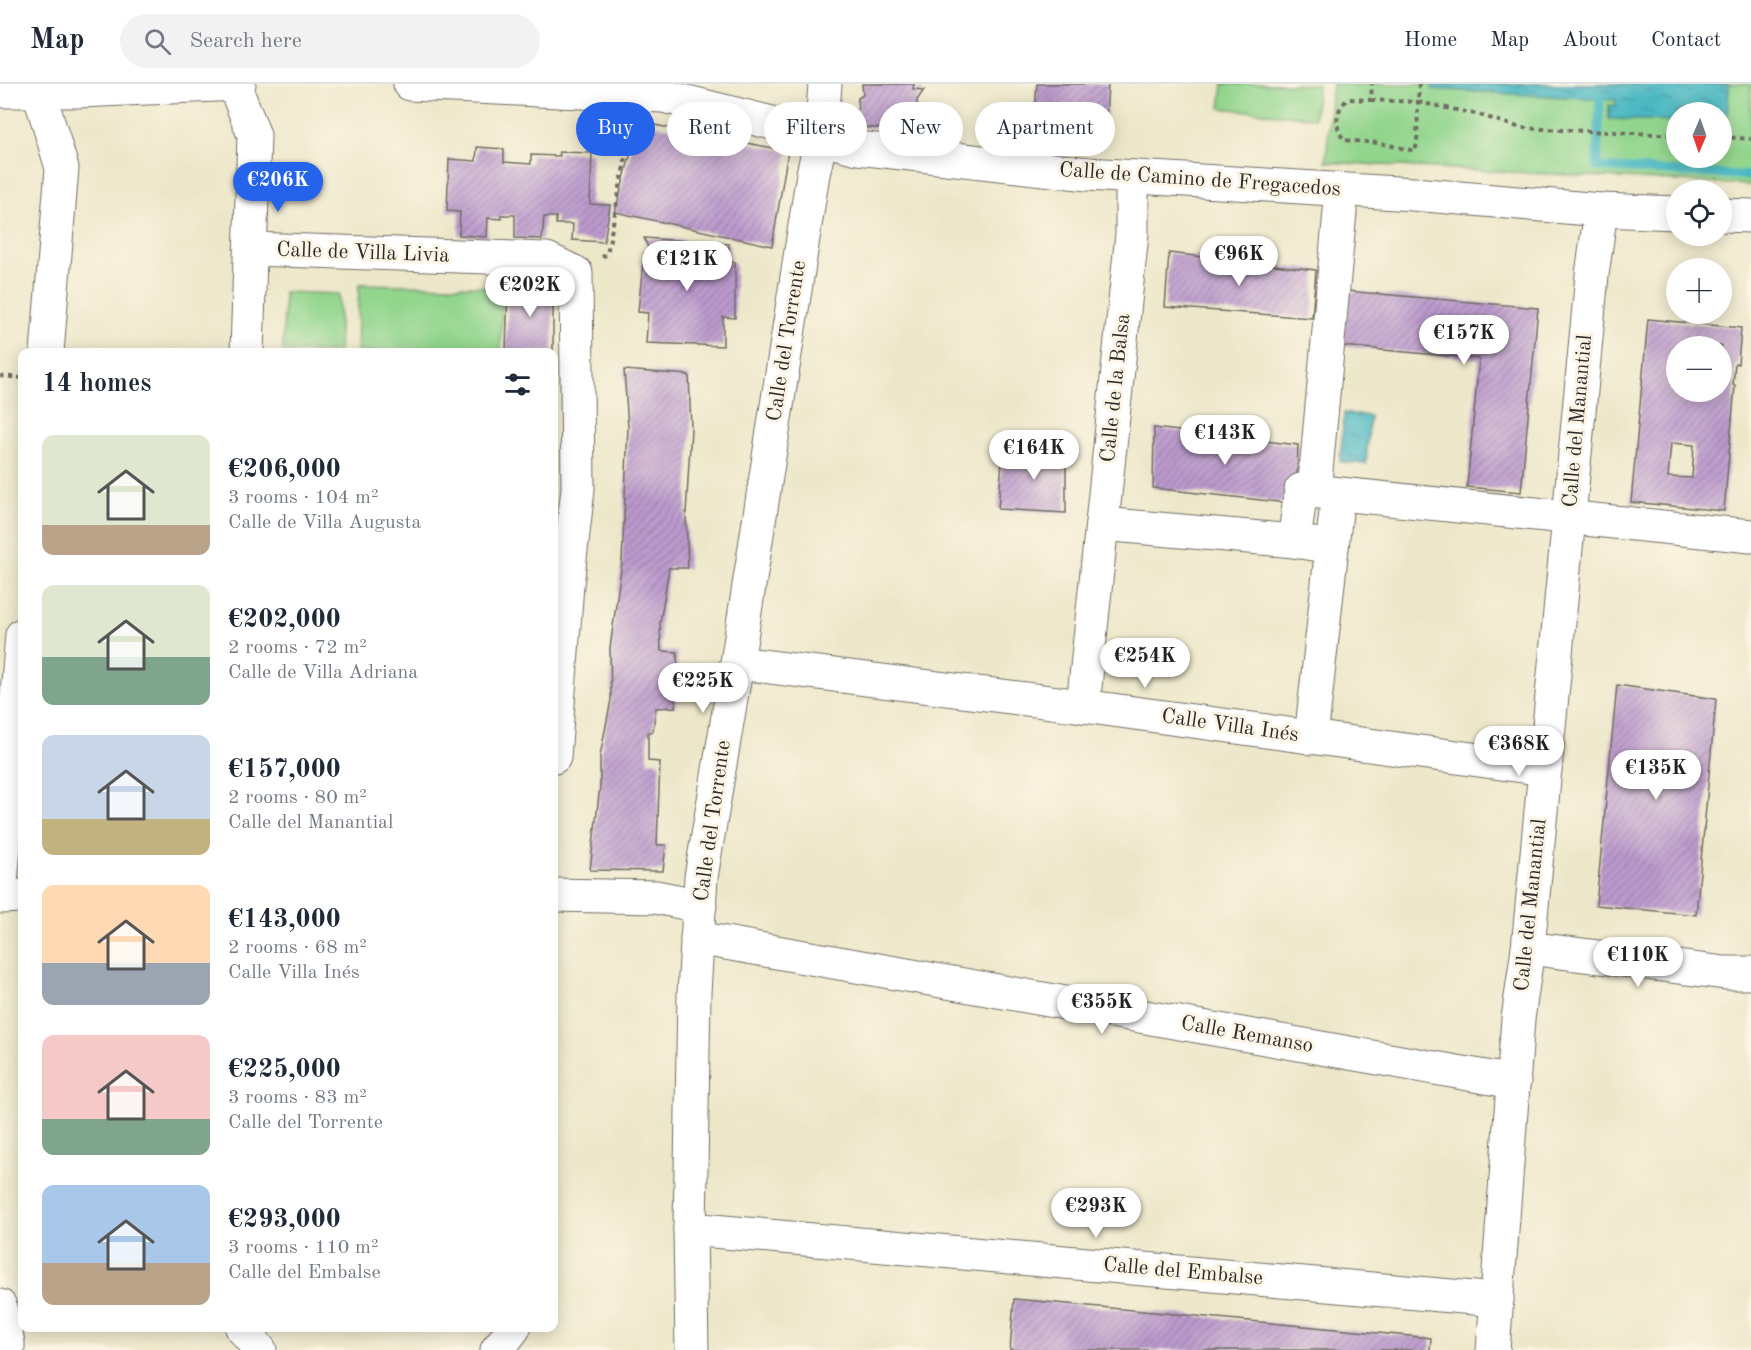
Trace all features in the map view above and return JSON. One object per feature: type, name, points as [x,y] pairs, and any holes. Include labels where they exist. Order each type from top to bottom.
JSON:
[{"type":"street","name":"Calle de Camino de Fregacedos","points":[[410,84],[631,89],[764,121]]},
{"type":"street","name":"Calle del Torrente","points":[[824,102],[825,84]]},
{"type":"street","points":[[0,91],[36,88],[236,85],[254,135],[247,348]]},
{"type":"street","points":[[36,88],[62,168],[47,348]]},
{"type":"street","name":"Calle de Camino de Fregacedos","points":[[867,149],[1132,177],[1666,213]]},
{"type":"street","name":"Calle del Torrente","points":[[692,1350],[690,1229],[694,993],[701,877],[817,156]]},
{"type":"street","name":"Calle de la Balsa","points":[[1083,706],[1132,234],[1132,177]]},
{"type":"street","points":[[1311,738],[1332,547],[1326,493],[1342,190]]},
{"type":"street","name":"Calle del Manantial","points":[[1493,1350],[1518,1019],[1528,948],[1592,275],[1601,210]]},
{"type":"street","points":[[1732,215],[1751,216]]},
{"type":"street","name":"Calle de Villa Livia","points":[[251,249],[547,259],[576,273]]},
{"type":"street","points":[[558,704],[567,585],[578,489],[576,273]]},
{"type":"street","points":[[1294,541],[1301,490],[1751,536]]},
{"type":"street","points":[[1102,524],[1294,541],[1332,547]]},
{"type":"street","name":"Calle Villa Inés","points":[[737,663],[1083,706],[1545,769]]},
{"type":"street","points":[[18,674],[4,810],[0,896],[18,896]]},
{"type":"street","name":"Calle Remanso","points":[[558,895],[656,897],[698,922],[1514,1082]]},
{"type":"street","points":[[1528,948],[1725,973],[1751,973]]},
{"type":"street","name":"Calle del Embalse","points":[[690,1229],[1497,1300]]},
{"type":"street","points":[[0,1306],[10,1348]]},
{"type":"street","points":[[245,1332],[260,1350]]},
{"type":"street","points":[[497,1350],[511,1332]]},
{"type":"path","points":[[1371,100],[1372,84]]},
{"type":"path","points":[[1419,84],[1418,102],[1418,144],[1415,151],[1379,143],[1344,140],[1337,131],[1340,105],[1348,99],[1418,102],[1521,128],[1666,135]]},
{"type":"path","points":[[576,273],[607,254],[632,126],[631,89]]},
{"type":"path","points":[[1732,137],[1751,138]]},
{"type":"path","points":[[0,376],[18,378]]},
{"type":"green space","points":[[1223,84],[1318,84],[1314,118],[1220,108]]},
{"type":"green space","points":[[1332,84],[1751,84],[1751,185],[1732,184],[1732,180],[1666,180],[1326,162]]},
{"type":"green space","points":[[359,284],[502,287],[501,348],[357,348]]},
{"type":"green space","points":[[284,292],[339,294],[339,348],[283,348]]},
{"type":"water","points":[[1433,84],[1729,84],[1728,102],[1666,102],[1666,121],[1609,119],[1609,105],[1616,106],[1616,100],[1432,89]]},
{"type":"water","points":[[1344,413],[1370,416],[1366,464],[1340,462]]},
{"type":"building","points":[[862,84],[914,84],[913,89],[924,90],[917,102],[879,102],[879,128],[867,127],[867,102],[858,102],[858,98],[863,95]]},
{"type":"building","points":[[1037,84],[1108,84],[1107,102],[1036,102]]},
{"type":"building","points":[[655,125],[667,127],[667,156],[752,156],[752,144],[764,146],[764,156],[787,156],[772,246],[615,212],[630,156],[655,156]]},
{"type":"building","points":[[477,147],[504,149],[504,162],[531,164],[531,155],[560,156],[559,152],[576,153],[576,156],[592,156],[590,204],[610,205],[604,242],[572,240],[573,224],[556,224],[556,217],[544,217],[542,239],[515,238],[515,215],[501,215],[502,219],[488,218],[487,237],[459,235],[460,212],[447,211],[449,159],[476,161]]},
{"type":"building","points":[[644,238],[729,244],[728,262],[735,262],[735,318],[723,317],[723,346],[646,343],[648,313],[638,312],[644,253],[650,252]]},
{"type":"building","points":[[1169,253],[1316,270],[1312,318],[1165,307]]},
{"type":"building","points":[[508,283],[553,285],[553,348],[506,348]]},
{"type":"building","points":[[1346,291],[1538,308],[1521,492],[1467,487],[1479,359],[1342,346]]},
{"type":"building","points":[[1648,319],[1666,321],[1666,324],[1741,328],[1738,364],[1735,363],[1724,511],[1631,502]],"holes":[[[1671,443],[1694,445],[1692,478],[1668,477]]]},
{"type":"building","points":[[624,370],[689,375],[691,429],[686,514],[688,568],[669,568],[660,623],[661,651],[677,652],[678,679],[675,707],[656,708],[653,731],[648,733],[648,761],[660,762],[657,845],[666,845],[663,871],[590,870],[600,786],[600,756],[611,700],[610,648],[622,562],[628,427]]},
{"type":"building","points":[[1154,428],[1298,445],[1296,504],[1153,488]]},
{"type":"building","points":[[1003,451],[1066,451],[1066,513],[998,509]]},
{"type":"building","points":[[1617,685],[1716,699],[1696,915],[1596,905]]},
{"type":"building","points":[[1014,1299],[1431,1338],[1430,1350],[1010,1350]]},
{"type":"waterway","points":[[1600,99],[1597,167],[1751,176]]}]
